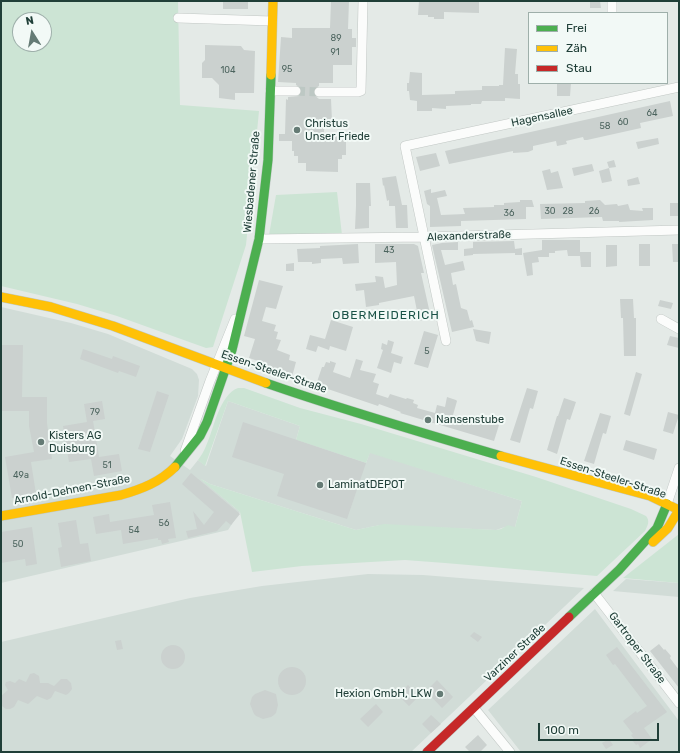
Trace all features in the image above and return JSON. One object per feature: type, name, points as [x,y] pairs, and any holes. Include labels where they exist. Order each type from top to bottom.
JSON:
[{"type":"street","name":"Wiesbadener Straße","points":[[226,368],[234,344],[258,239],[268,160],[273,1]]},
{"type":"street","points":[[319,92],[361,91],[363,1]]},
{"type":"street","points":[[612,1],[612,12]]},
{"type":"street","points":[[178,18],[272,21]]},
{"type":"street","name":"Hagensallee","points":[[424,238],[405,146],[679,87]]},
{"type":"street","points":[[270,91],[296,91]]},
{"type":"street","name":"Alexanderstraße","points":[[258,239],[424,238],[679,230]]},
{"type":"street","points":[[424,238],[446,341]]},
{"type":"street","name":"Essen-Steeler-Straße","points":[[1,297],[51,307],[113,326],[300,395],[540,467],[641,503],[666,506],[679,510]]},
{"type":"street","name":"Wiesbadener Straße","points":[[216,365],[244,298]]},
{"type":"street","points":[[661,319],[679,329]]},
{"type":"street","name":"Arnold-Dehnen-Straße","points":[[183,456],[216,365]]},
{"type":"street","name":"Arnold-Dehnen-Straße","points":[[1,516],[121,495],[140,490],[165,477],[200,436],[207,422],[226,368]]},
{"type":"street","points":[[666,506],[679,468]]},
{"type":"street","name":"Varziner Straße","points":[[427,752],[619,570],[657,528],[666,506]]},
{"type":"street","name":"Varziner Straße","points":[[619,570],[665,532],[674,522],[679,510]]},
{"type":"street","name":"Gartroper Straße","points":[[594,594],[679,703]]},
{"type":"street","points":[[474,708],[510,752]]},
{"type":"shaded area","points":[[1,307],[71,323],[108,334],[192,369],[197,374],[199,380],[198,396],[182,439],[170,456],[190,470],[198,460],[206,466],[228,401],[300,426],[296,440],[366,463],[370,452],[522,501],[515,527],[505,527],[496,530],[380,525],[356,530],[210,484],[201,479],[240,512],[228,530],[1,583]]},
{"type":"shaded area","points":[[368,574],[423,575],[584,588],[411,752],[1,752],[1,642],[190,598],[262,586]]},
{"type":"shaded area","points":[[626,579],[679,583],[679,597],[613,591]]},
{"type":"shaded area","points":[[595,609],[679,721],[679,752],[521,752],[488,710]]},
{"type":"green space","points":[[1,1],[178,1],[180,105],[259,111],[246,245],[213,347],[206,348],[117,316],[77,304],[1,286]]},
{"type":"green space","points":[[337,192],[342,235],[269,235],[276,195]]},
{"type":"green space","points":[[238,388],[244,388],[300,408],[361,424],[536,477],[631,509],[646,516],[648,525],[645,531],[597,576],[405,560],[302,566],[252,572],[240,512],[199,478],[210,484],[356,530],[384,524],[496,530],[508,525],[515,527],[522,501],[370,453],[366,463],[296,440],[300,426],[228,401],[205,466],[198,460],[209,439],[222,405],[231,392]]},
{"type":"green space","points":[[679,534],[679,583],[623,578]]},
{"type":"building","points":[[223,1],[248,1],[248,9],[223,9]]},
{"type":"building","points":[[331,1],[349,1],[348,29],[352,29],[352,38],[356,38],[356,47],[352,47],[352,65],[333,65],[333,83],[319,83],[319,86],[314,89],[313,92],[319,99],[331,99],[332,121],[324,121],[324,134],[338,134],[338,140],[346,140],[346,155],[342,155],[342,159],[338,159],[338,172],[306,171],[306,163],[298,163],[298,156],[294,156],[294,151],[292,151],[292,141],[279,141],[279,134],[285,134],[286,99],[288,100],[288,97],[299,96],[302,91],[296,83],[278,82],[281,37],[292,38],[292,28],[330,28]]},
{"type":"building","points":[[419,1],[479,1],[479,13],[444,12],[444,19],[434,19],[434,17],[428,17],[428,15],[418,15]]},
{"type":"building","points":[[590,1],[600,1],[601,8],[590,8]]},
{"type":"building","points":[[205,45],[241,46],[244,50],[255,51],[254,93],[235,93],[235,100],[219,98],[219,85],[212,78],[202,78],[202,63],[205,60]]},
{"type":"building","points":[[505,48],[517,49],[515,74],[518,74],[518,84],[520,84],[520,99],[505,98],[505,101],[482,101],[481,104],[446,106],[446,109],[432,108],[432,111],[417,111],[417,101],[410,100],[409,91],[407,91],[407,83],[409,83],[410,72],[422,73],[422,95],[455,94],[455,91],[482,90],[482,86],[503,85]]},
{"type":"building","points":[[557,84],[571,84],[570,96],[557,96]]},
{"type":"building","points":[[670,101],[673,116],[640,123],[641,128],[587,140],[584,140],[583,137],[566,141],[567,144],[557,146],[556,141],[533,146],[533,150],[528,152],[513,153],[513,151],[449,164],[445,151]]},
{"type":"building","points":[[658,138],[659,144],[638,149],[636,142]]},
{"type":"building","points":[[436,153],[440,166],[420,171],[416,157]]},
{"type":"building","points":[[614,160],[616,167],[609,168],[607,162]]},
{"type":"building","points":[[592,164],[594,171],[574,176],[572,168]]},
{"type":"building","points":[[609,168],[612,181],[602,183],[599,171]]},
{"type":"building","points":[[550,169],[551,173],[558,171],[563,188],[547,190],[542,171]]},
{"type":"building","points":[[396,176],[402,205],[407,205],[408,228],[396,228],[395,206],[389,206],[389,200],[387,201],[384,185],[383,186],[382,178]]},
{"type":"building","points":[[638,177],[640,184],[628,186],[627,180]]},
{"type":"building","points":[[356,183],[370,183],[371,206],[369,206],[369,228],[355,229]]},
{"type":"building","points":[[431,189],[431,193],[445,190],[447,196],[437,198],[441,215],[465,214],[463,208],[494,207],[494,205],[504,205],[504,203],[520,202],[520,200],[532,200],[534,207],[526,207],[526,219],[461,221],[461,226],[430,227],[430,206],[427,204],[424,191]]},
{"type":"building","points":[[600,200],[605,205],[617,204],[618,206],[628,204],[630,210],[643,211],[642,208],[653,208],[653,220],[619,222],[603,221],[602,217],[541,219],[540,204],[585,203],[585,201]]},
{"type":"building","points":[[670,203],[679,203],[679,216],[670,216]]},
{"type":"building","points":[[542,240],[580,240],[580,252],[591,252],[591,267],[581,267],[580,256],[568,256],[567,250],[555,251],[555,253],[549,253],[549,257],[538,257],[539,262],[532,263],[533,275],[527,276],[523,253],[542,250]]},
{"type":"building","points":[[514,241],[515,249],[522,248],[522,255],[515,255],[515,253],[473,254],[473,242]]},
{"type":"building","points":[[458,242],[458,250],[441,250],[445,265],[463,261],[465,270],[451,273],[453,285],[456,284],[461,308],[467,310],[470,321],[472,320],[474,327],[452,332],[432,245]]},
{"type":"building","points":[[358,244],[359,263],[343,264],[342,258],[321,259],[321,263],[312,264],[312,262],[298,262],[297,249]]},
{"type":"building","points":[[375,244],[414,244],[418,246],[424,273],[421,273],[431,318],[419,321],[414,296],[366,307],[364,290],[356,291],[355,284],[376,282],[375,276],[383,277],[385,288],[397,285],[396,262],[375,263]]},
{"type":"building","points":[[639,244],[650,244],[650,266],[639,266]]},
{"type":"building","points":[[672,244],[679,244],[679,262],[673,262]]},
{"type":"building","points":[[606,245],[617,245],[617,266],[606,267]]},
{"type":"building","points":[[473,248],[473,255],[464,256],[464,249]]},
{"type":"building","points":[[294,263],[294,271],[286,271],[286,264]]},
{"type":"building","points":[[259,280],[283,286],[276,309],[266,307],[262,321],[276,325],[274,331],[278,332],[276,339],[281,340],[277,350],[290,355],[289,360],[296,362],[292,377],[260,365],[261,362],[249,358],[255,339],[244,336]]},
{"type":"building","points":[[620,299],[633,299],[634,318],[636,318],[636,356],[624,356],[623,318],[621,318]]},
{"type":"building","points":[[660,300],[673,303],[671,309],[658,306]]},
{"type":"building","points":[[331,320],[353,327],[346,351],[330,346],[329,350],[318,346],[316,352],[306,349],[310,335],[325,339]]},
{"type":"building","points":[[473,329],[491,332],[489,344],[476,341]]},
{"type":"building","points":[[424,331],[438,335],[428,368],[414,364]]},
{"type":"building","points":[[670,336],[679,338],[679,348],[667,345]]},
{"type":"building","points":[[388,340],[394,342],[391,353],[403,357],[401,364],[394,362],[391,373],[377,368],[383,350],[381,349],[382,343],[387,345]]},
{"type":"building","points":[[1,345],[23,345],[22,397],[47,397],[47,423],[52,459],[31,462],[36,494],[12,498],[5,457],[34,452],[29,426],[29,411],[1,411]]},
{"type":"building","points":[[83,349],[112,359],[113,356],[140,366],[136,377],[119,371],[118,373],[80,359]]},
{"type":"building","points":[[356,359],[363,361],[360,370],[376,374],[373,382],[379,384],[376,394],[388,398],[390,394],[414,400],[413,403],[418,405],[417,408],[435,413],[437,405],[445,407],[447,397],[456,400],[453,415],[499,425],[494,441],[400,413],[401,412],[379,404],[378,406],[316,385],[322,367],[324,367],[326,362],[330,363],[330,361],[336,363],[333,372],[350,378]]},
{"type":"building","points":[[636,372],[642,374],[630,416],[624,414]]},
{"type":"building","points":[[527,388],[538,391],[533,409],[530,408],[520,443],[510,440]]},
{"type":"building","points":[[157,391],[169,395],[150,452],[138,449]]},
{"type":"building","points":[[564,398],[576,402],[570,420],[567,419],[557,454],[547,450]]},
{"type":"building","points":[[102,401],[105,419],[93,421],[99,457],[119,454],[122,471],[94,476],[91,459],[69,462],[63,426],[87,422],[84,404]]},
{"type":"building","points":[[668,412],[679,415],[673,434],[663,431]]},
{"type":"building","points":[[600,413],[611,416],[606,434],[603,433],[594,464],[584,461]]},
{"type":"building","name":"LaminatDEPOT","points":[[243,422],[366,463],[347,519],[277,496],[284,474],[232,457]]},
{"type":"building","points":[[626,440],[657,449],[654,460],[623,450]]},
{"type":"building","points":[[191,473],[240,514],[231,525],[226,521],[217,531],[188,538],[186,531],[197,529],[193,511],[204,525],[214,512],[182,484]]},
{"type":"building","points":[[170,502],[176,538],[168,539],[169,542],[162,544],[161,540],[158,540],[158,538],[123,544],[121,530],[96,534],[93,517],[109,514],[110,522],[154,515],[152,505]]},
{"type":"building","points":[[76,520],[80,544],[88,543],[91,561],[61,567],[58,548],[62,547],[58,523]]},
{"type":"building","points":[[32,527],[37,564],[26,566],[25,559],[1,563],[1,532]]},
{"type":"building","points":[[474,632],[482,637],[478,642],[470,636]]},
{"type":"building","points":[[121,640],[123,649],[117,650],[115,641]]},
{"type":"building","points":[[659,644],[671,656],[670,658],[679,670],[679,688],[650,651]]},
{"type":"building","points":[[173,645],[182,648],[185,657],[182,666],[173,669],[164,666],[161,657],[164,648]]},
{"type":"building","points":[[617,647],[667,712],[644,728],[652,739],[640,748],[638,744],[636,745],[632,740],[634,739],[631,735],[633,734],[623,721],[636,711],[637,713],[647,706],[615,664],[613,665],[606,655]]},
{"type":"building","points":[[292,667],[302,671],[306,681],[302,691],[292,695],[282,691],[278,681],[282,671]]},
{"type":"building","points":[[34,673],[39,676],[40,683],[48,683],[54,686],[61,679],[67,679],[71,683],[72,689],[66,695],[55,691],[51,698],[47,700],[37,696],[28,704],[18,700],[14,707],[10,709],[6,709],[2,706],[1,696],[8,690],[5,685],[6,682],[10,681],[15,683],[19,679],[26,682],[30,674]]},
{"type":"building","name":"Hexion GmbH, LKW","points":[[437,680],[453,697],[442,708],[426,691]]},
{"type":"building","points":[[408,685],[419,696],[409,706],[398,695]]},
{"type":"building","points":[[265,690],[276,694],[278,705],[274,715],[263,719],[254,714],[250,704],[252,697],[255,694]]},
{"type":"building","points":[[376,704],[383,712],[368,727],[360,719]]},
{"type":"building","points":[[431,715],[441,724],[431,733],[422,724]]},
{"type":"building","points":[[478,735],[487,745],[480,752],[470,752],[465,747]]},
{"type":"building","points":[[609,739],[613,745],[606,749],[602,743]]},
{"type":"tunnel","points":[[296,91],[319,92]]},
{"type":"traffic: fast","points":[[175,467],[200,436],[207,422],[232,350],[259,239],[268,160],[271,75]]},
{"type":"traffic: fast","points":[[266,383],[354,412],[501,456]]},
{"type":"traffic: fast","points":[[569,617],[619,570],[657,528],[667,504]]},
{"type":"traffic: slow","points":[[271,75],[273,1]]},
{"type":"traffic: slow","points":[[1,297],[51,307],[113,326],[266,383]]},
{"type":"traffic: slow","points":[[501,456],[650,496],[679,510]]},
{"type":"traffic: slow","points":[[1,516],[121,495],[150,484],[163,477],[175,467]]},
{"type":"traffic: slow","points":[[653,542],[668,528],[679,510]]},
{"type":"traffic: jam","points":[[427,752],[569,617]]},
{"type":"place","name":"Christus Unser Friede","points":[[297,130]]},
{"type":"place","name":"Nansenstube","points":[[428,420]]},
{"type":"place","name":"Kisters AG Duisburg","points":[[41,442]]},
{"type":"place","name":"LaminatDEPOT","points":[[320,485]]},
{"type":"place","name":"Hexion GmbH, LKW","points":[[440,694]]},
{"type":"district","name":"OBERMEIDERICH","points":[[386,316]]}]
